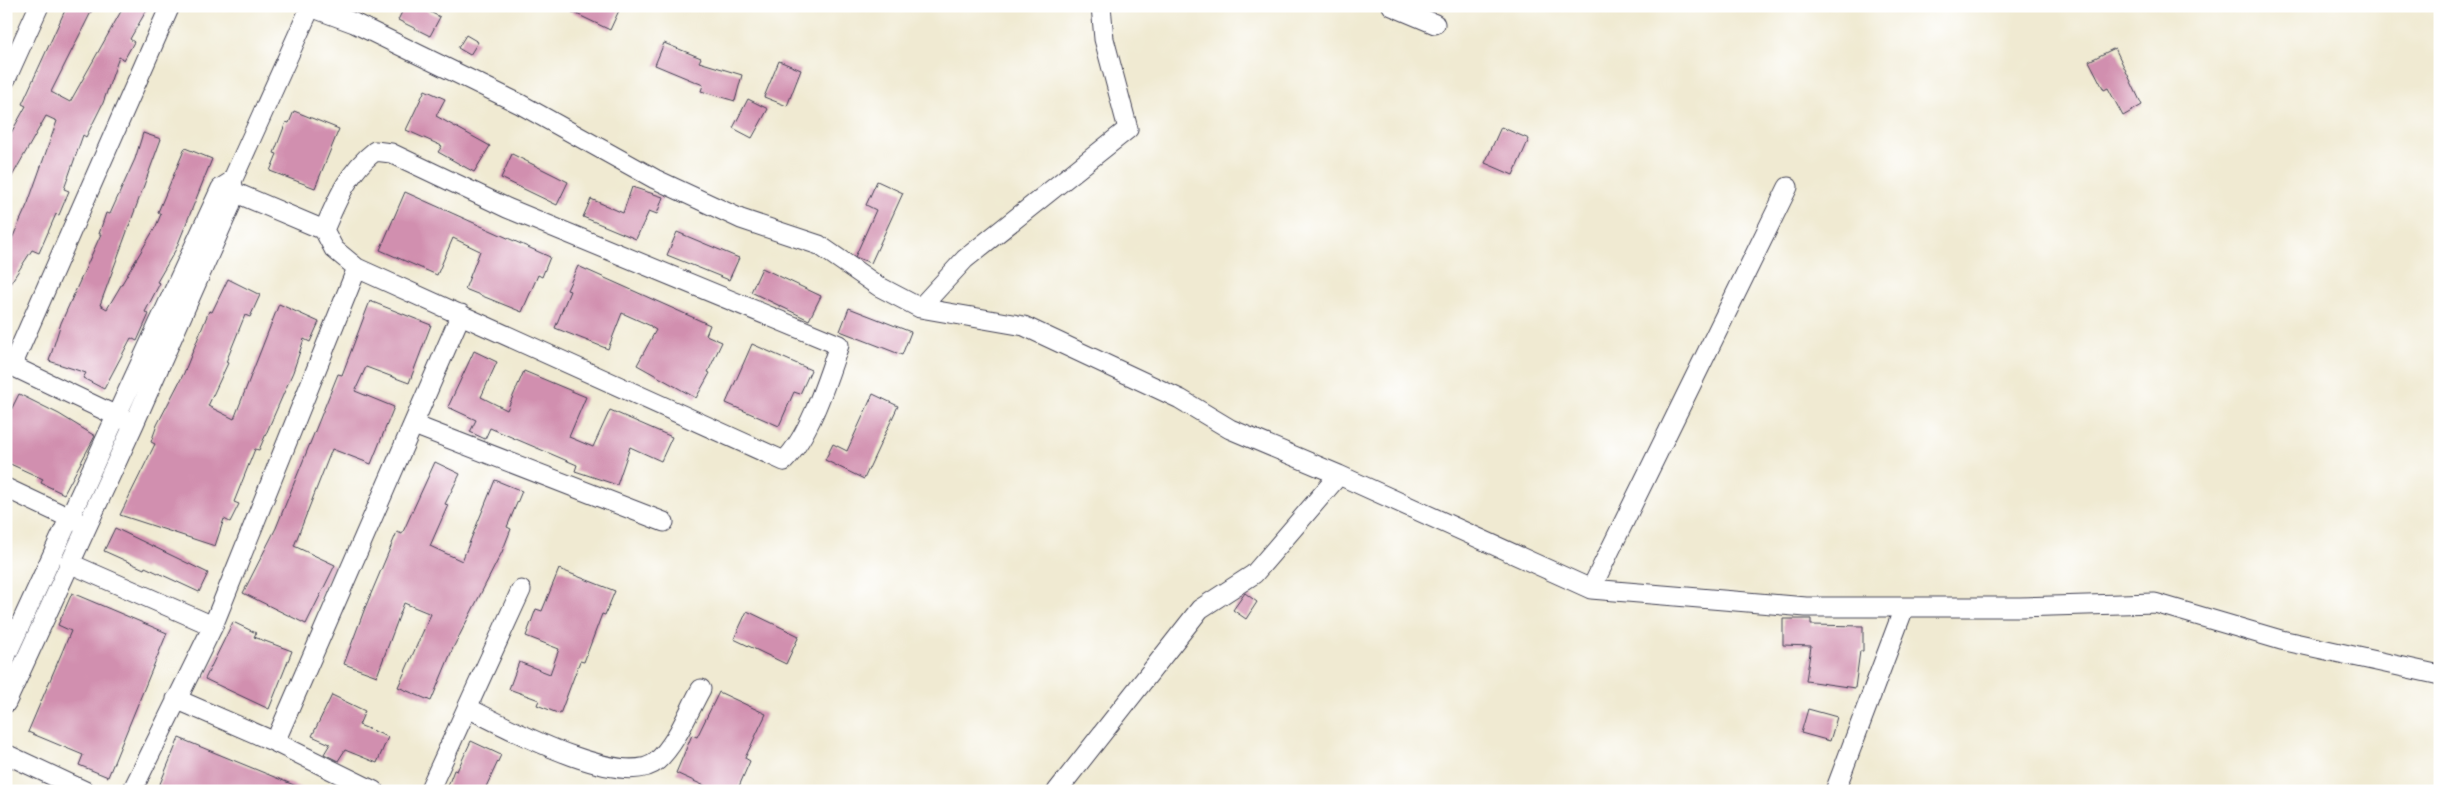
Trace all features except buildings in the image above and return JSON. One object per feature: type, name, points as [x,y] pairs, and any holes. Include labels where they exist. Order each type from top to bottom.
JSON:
[{"type":"street","points":[[6,79],[39,6]]},
{"type":"street","points":[[134,424],[9,365],[170,6]]},
{"type":"street","points":[[920,308],[965,259],[1128,129],[1104,39],[1101,6]]},
{"type":"street","points":[[1392,6],[1435,24]]},
{"type":"street","points":[[6,703],[134,424],[230,207],[233,187],[309,7],[354,23],[520,104],[655,179],[689,195],[741,219],[819,245],[878,286],[920,308],[1024,326],[1180,399],[1230,429],[1339,475],[1591,589],[1806,607],[1904,608],[2155,603],[2280,640],[2440,675]]},
{"type":"street","points":[[6,656],[221,188],[233,187],[324,230],[334,249],[357,268],[784,461],[796,450],[826,384],[839,344],[507,208],[391,153],[375,151],[361,162],[344,186],[324,230]]},
{"type":"street","points":[[1591,589],[1788,188]]},
{"type":"street","points":[[132,791],[213,626],[357,268]]},
{"type":"street","points":[[275,742],[461,314]]},
{"type":"street","points":[[414,425],[664,522]]},
{"type":"street","points":[[1057,791],[1200,609],[1254,574],[1339,475]]},
{"type":"street","points":[[6,488],[87,527]]},
{"type":"street","points":[[69,563],[213,626]]},
{"type":"street","points":[[429,791],[521,590]]},
{"type":"street","points":[[1835,791],[1904,608]]},
{"type":"street","points":[[468,708],[548,746],[616,770],[635,770],[656,762],[667,750],[701,689]]},
{"type":"street","points":[[176,699],[275,742],[374,791]]},
{"type":"street","points":[[6,754],[85,791]]}]
